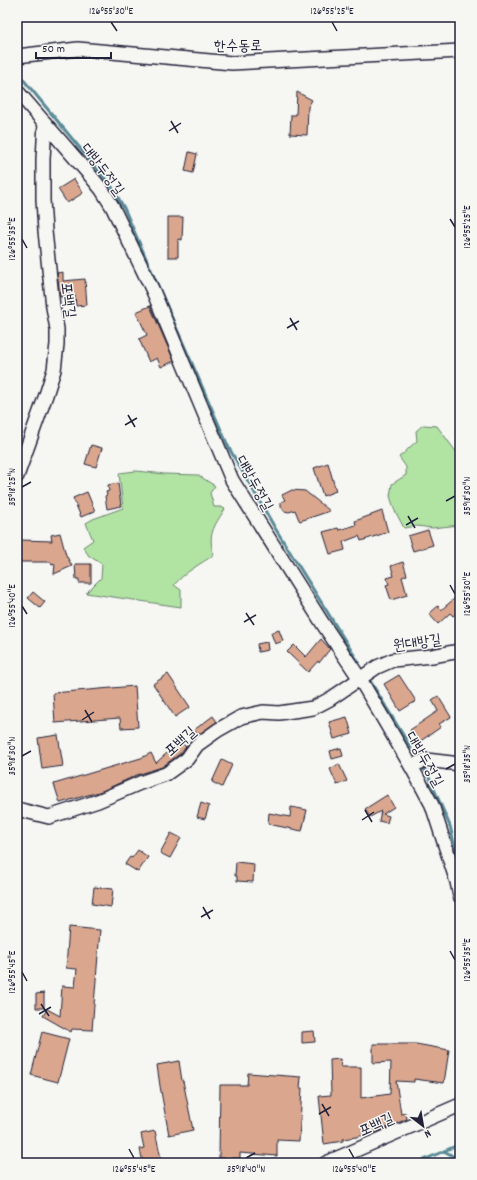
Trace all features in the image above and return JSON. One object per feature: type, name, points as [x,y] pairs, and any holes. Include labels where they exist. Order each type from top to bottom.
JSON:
[{"type":"street","name":"한수동로","points":[[17,56],[78,49],[232,63],[460,51]]},
{"type":"street","name":"대방두정길","points":[[17,91],[90,174],[112,206],[152,291],[232,480],[323,624],[360,679],[411,766],[432,805],[457,882],[460,896]]},
{"type":"street","name":"포백길","points":[[17,476],[54,370],[57,344],[44,208],[43,159],[45,123]]},
{"type":"street","name":"원대방길","points":[[360,679],[377,667],[393,660],[432,656],[460,650]]},
{"type":"street","name":"포백길","points":[[17,810],[49,817],[98,801],[140,783],[166,774],[187,759],[197,745],[218,730],[241,717],[262,712],[279,713],[312,708],[360,679]]},
{"type":"street","points":[[411,766],[426,760],[460,764]]},
{"type":"street","name":"포백길","points":[[326,1163],[460,1105]]},
{"type":"green space","points":[[423,425],[437,426],[460,457],[460,525],[432,528],[417,526],[404,528],[394,509],[390,496],[392,484],[406,475],[406,467],[399,457],[417,441],[416,431]]},
{"type":"green space","points":[[136,471],[198,475],[215,486],[210,493],[214,507],[221,507],[225,509],[213,531],[211,542],[214,555],[188,572],[174,585],[181,590],[181,607],[86,593],[101,578],[102,564],[89,556],[83,547],[93,540],[86,523],[123,508],[119,473]]},
{"type":"building","points":[[297,92],[312,100],[308,107],[307,135],[290,134],[291,115],[296,115]]},
{"type":"building","points":[[189,152],[197,154],[193,173],[185,171]]},
{"type":"building","points":[[74,179],[83,193],[67,203],[58,189]]},
{"type":"building","points":[[168,217],[183,217],[182,240],[178,239],[178,257],[168,257]]},
{"type":"building","points":[[63,272],[63,281],[85,279],[87,305],[76,306],[75,296],[60,297],[57,273]]},
{"type":"building","points":[[150,306],[174,361],[161,367],[157,358],[149,362],[139,339],[147,335],[136,312]]},
{"type":"building","points":[[91,445],[102,448],[96,467],[85,464]]},
{"type":"building","points":[[328,463],[336,491],[323,496],[314,468]]},
{"type":"building","points":[[118,483],[121,506],[107,509],[105,496],[107,495],[106,492],[109,491],[108,485]]},
{"type":"building","points":[[292,490],[305,491],[330,511],[300,521],[295,510],[289,512],[284,511],[281,506],[281,502],[285,500],[282,495]]},
{"type":"building","points":[[87,492],[95,511],[81,517],[73,498]]},
{"type":"building","points":[[382,511],[388,532],[361,541],[359,536],[343,542],[345,550],[330,554],[323,532],[338,528],[339,530],[356,525],[355,521]]},
{"type":"building","points":[[428,530],[433,545],[413,551],[408,536]]},
{"type":"building","points":[[60,533],[66,555],[72,566],[54,574],[55,564],[52,565],[51,562],[20,562],[20,540],[52,541],[51,535]]},
{"type":"building","points":[[403,562],[407,575],[402,577],[407,595],[391,600],[386,585],[389,584],[387,578],[394,576],[391,566]]},
{"type":"building","points":[[75,564],[91,564],[91,583],[79,583],[79,579],[76,579]]},
{"type":"building","points":[[33,592],[45,602],[40,608],[28,598]]},
{"type":"building","points":[[460,594],[460,611],[453,616],[450,613],[438,624],[429,614],[438,606],[441,610]]},
{"type":"building","points":[[279,630],[283,641],[275,644],[271,633]]},
{"type":"building","points":[[321,639],[330,649],[319,663],[318,661],[308,672],[287,652],[294,645],[306,657]]},
{"type":"building","points":[[267,642],[268,650],[258,652],[257,644]]},
{"type":"building","points":[[168,674],[190,707],[175,717],[153,684]]},
{"type":"building","points":[[399,675],[416,701],[400,711],[384,684]]},
{"type":"building","points":[[135,686],[138,727],[121,728],[120,718],[55,723],[53,693]]},
{"type":"building","points":[[438,696],[451,717],[439,724],[441,727],[419,742],[410,730],[438,711],[432,700]]},
{"type":"building","points":[[213,716],[217,722],[198,735],[194,730]]},
{"type":"building","points":[[347,717],[352,734],[334,739],[329,722]]},
{"type":"building","points":[[58,735],[63,766],[42,769],[38,738]]},
{"type":"building","points":[[180,741],[186,747],[181,753],[162,767],[137,775],[102,791],[60,803],[54,784],[141,758],[151,753],[156,763]]},
{"type":"building","points":[[341,748],[343,756],[332,759],[330,751]]},
{"type":"building","points":[[222,760],[232,765],[222,787],[212,782]]},
{"type":"building","points":[[339,764],[347,781],[337,785],[330,769]]},
{"type":"building","points":[[387,795],[394,807],[383,814],[389,816],[387,823],[379,821],[381,811],[370,817],[365,809]]},
{"type":"building","points":[[201,803],[209,806],[205,819],[197,817]]},
{"type":"building","points":[[291,807],[307,810],[302,831],[268,824],[269,813],[290,817]]},
{"type":"building","points":[[171,833],[181,838],[170,858],[160,853]]},
{"type":"building","points":[[138,850],[148,857],[138,872],[125,864]]},
{"type":"building","points":[[236,862],[254,864],[253,882],[237,881],[237,876],[235,876]]},
{"type":"building","points":[[94,887],[113,889],[111,907],[92,904]]},
{"type":"building","points":[[69,927],[100,930],[92,1030],[72,1029],[71,1032],[43,1016],[47,1009],[60,1016],[62,986],[75,987],[77,969],[66,968]]},
{"type":"building","points":[[44,993],[44,1008],[36,1008],[36,994]]},
{"type":"building","points":[[314,1031],[315,1042],[302,1043],[302,1032]]},
{"type":"building","points":[[42,1032],[69,1039],[58,1082],[31,1075]]},
{"type":"building","points":[[373,1044],[416,1044],[449,1050],[444,1083],[414,1079],[414,1082],[396,1081],[401,1114],[406,1113],[407,1119],[372,1134],[324,1144],[319,1096],[331,1095],[330,1060],[340,1059],[341,1067],[361,1067],[361,1098],[390,1094],[391,1062],[373,1063]]},
{"type":"building","points":[[179,1061],[193,1130],[169,1135],[157,1065]]},
{"type":"building","points":[[248,1073],[301,1077],[300,1088],[302,1088],[299,1141],[277,1140],[277,1156],[240,1153],[240,1158],[219,1158],[220,1085],[247,1085]]},
{"type":"building","points":[[155,1131],[162,1163],[143,1163],[140,1149],[144,1148],[141,1134]]},
{"type":"waterway","points":[[17,72],[112,187],[124,208],[229,448],[275,528],[359,663]]},
{"type":"waterway","points":[[369,679],[411,748]]},
{"type":"waterway","points":[[424,769],[450,826],[460,868]]},
{"type":"waterway","points":[[417,1163],[460,1144]]},
{"type":"waterway","points":[[444,1151],[460,1160]]}]
